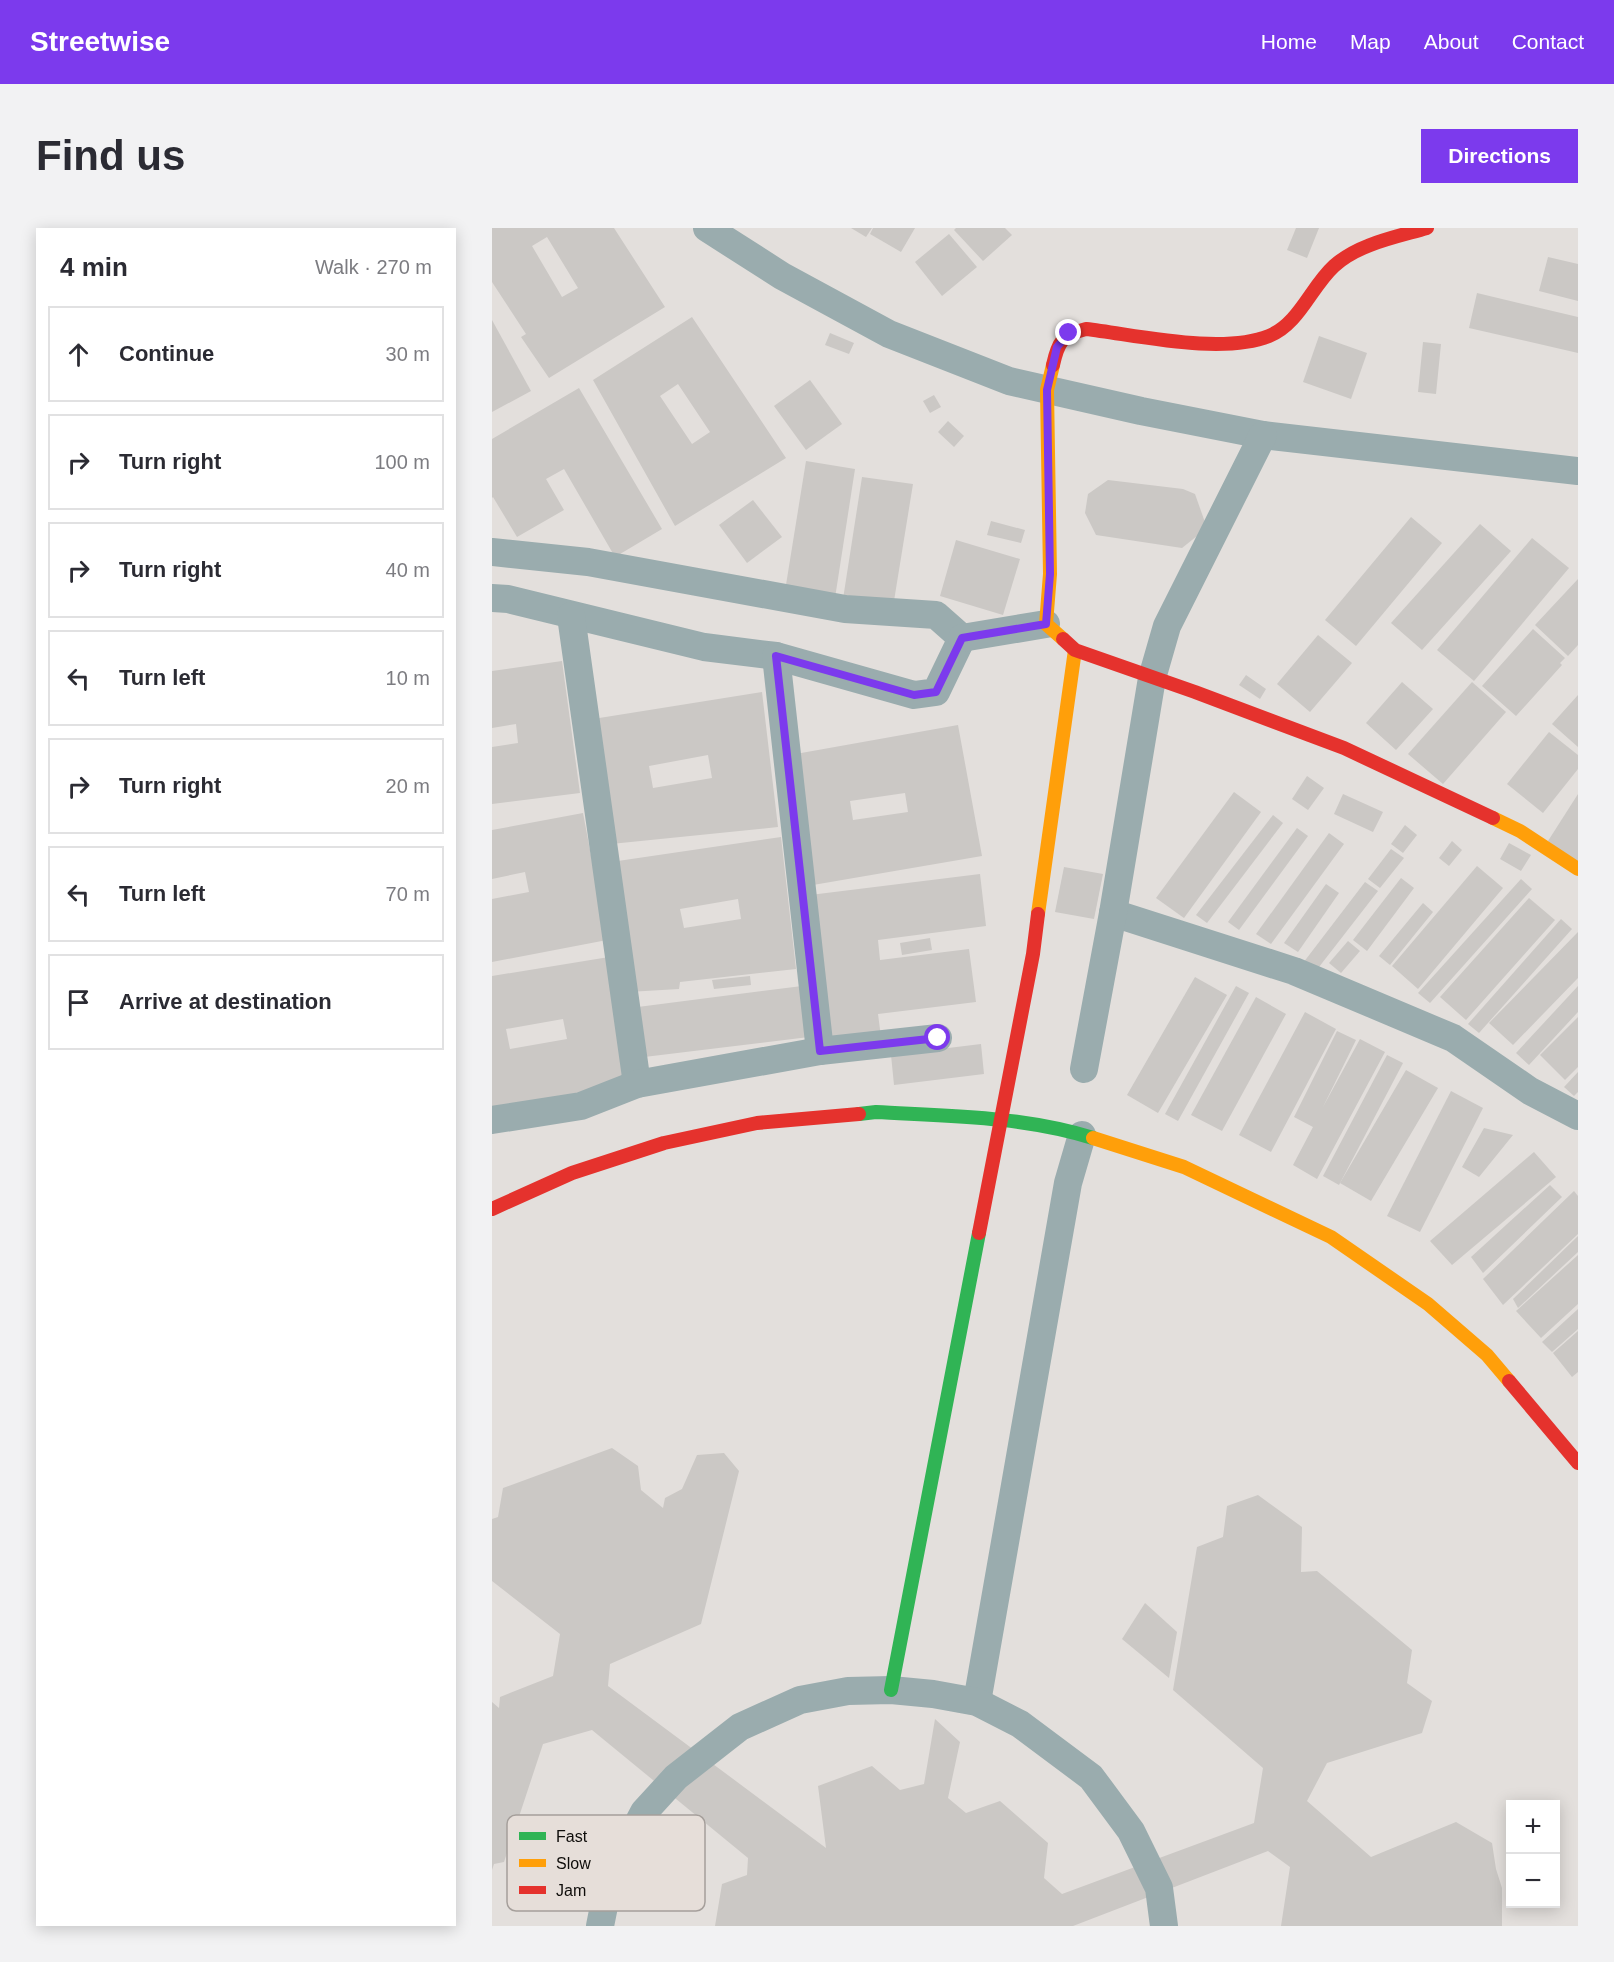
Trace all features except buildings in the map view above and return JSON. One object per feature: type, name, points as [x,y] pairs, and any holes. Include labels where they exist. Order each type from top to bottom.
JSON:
[{"type":"street","points":[[707,228],[782,276],[889,334],[1009,381],[1141,411],[1263,435],[1578,471]]},
{"type":"street","points":[[1046,624],[1050,574],[1047,390],[1057,347],[1069,333],[1086,329],[1209,343],[1244,342],[1270,336],[1288,322],[1336,265],[1350,255],[1427,228]]},
{"type":"street","points":[[1084,1069],[1113,913],[1152,678],[1167,626],[1263,435]]},
{"type":"street","points":[[492,552],[588,562],[845,609],[936,615],[962,638]]},
{"type":"street","points":[[492,598],[508,599],[571,616],[704,646],[776,656],[914,695],[936,692],[962,638]]},
{"type":"street","points":[[571,616],[637,1084]]},
{"type":"street","points":[[962,638],[1046,624]]},
{"type":"street","points":[[1046,624],[1075,650],[1195,692],[1355,753],[1428,786],[1520,831],[1578,869]]},
{"type":"street","points":[[891,1690],[1033,954],[1075,650]]},
{"type":"street","points":[[776,656],[820,1051]]},
{"type":"street","points":[[1113,913],[1294,971],[1454,1038],[1530,1091],[1578,1116]]},
{"type":"street","points":[[492,1120],[581,1106],[637,1084],[820,1051],[938,1038]]},
{"type":"street","points":[[492,1209],[572,1173],[623,1156],[664,1143],[757,1123],[876,1112],[1000,1119],[1038,1124],[1082,1135],[1184,1167],[1331,1237],[1428,1304],[1487,1356],[1578,1463]]},
{"type":"street","points":[[977,1702],[1068,1183],[1082,1135]]},
{"type":"street","points":[[642,1815],[676,1777],[740,1726],[800,1700],[848,1691],[891,1690],[933,1694],[977,1702],[1020,1724],[1091,1777],[1131,1831],[1159,1888],[1164,1926]]},
{"type":"street","points":[[600,1926],[603,1911]]},
{"type":"traffic: fast","points":[[859,1114],[876,1112],[985,1118],[1039,1125],[1093,1138]]},
{"type":"traffic: fast","points":[[891,1690],[979,1233]]},
{"type":"traffic: slow","points":[[1053,365],[1047,390],[1050,574],[1046,624],[1063,639]]},
{"type":"traffic: slow","points":[[1038,914],[1075,650]]},
{"type":"traffic: slow","points":[[1493,818],[1520,831],[1578,869]]},
{"type":"traffic: slow","points":[[1093,1138],[1184,1167],[1331,1237],[1428,1304],[1487,1355],[1509,1381]]},
{"type":"traffic: jam","points":[[1053,365],[1062,341],[1071,334],[1086,329],[1203,344],[1227,344],[1269,336],[1289,323],[1326,275],[1344,258],[1378,242],[1427,228]]},
{"type":"traffic: jam","points":[[1063,639],[1075,650],[1344,748],[1493,818]]},
{"type":"traffic: jam","points":[[979,1233],[1033,954],[1038,914]]},
{"type":"traffic: jam","points":[[492,1209],[572,1173],[664,1143],[757,1123],[859,1114]]},
{"type":"traffic: jam","points":[[1509,1381],[1578,1463]]},
{"type":"route","points":[[938,1038],[820,1051],[776,656],[914,695],[936,692],[962,638],[1046,624],[1050,574],[1047,390],[1057,347],[1069,333]]}]
